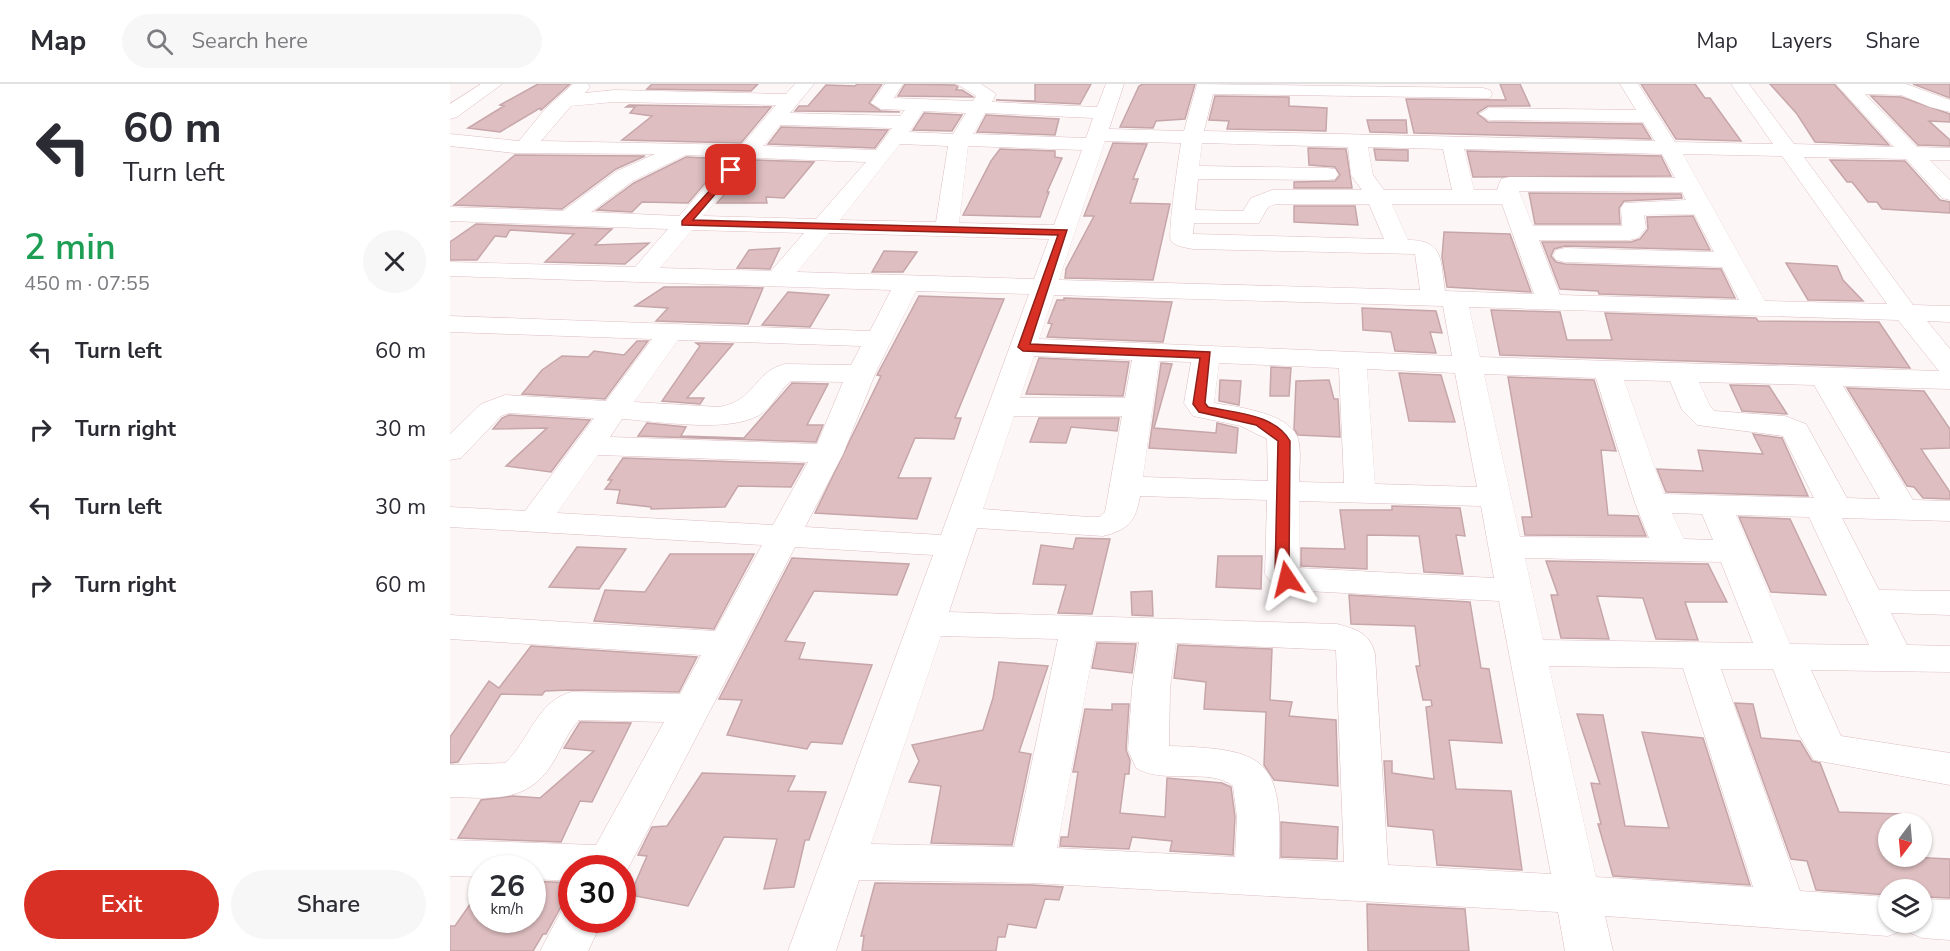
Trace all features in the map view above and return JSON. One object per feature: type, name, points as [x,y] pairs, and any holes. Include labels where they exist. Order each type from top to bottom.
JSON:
[{"type":"street","points":[[450,93],[491,84]]},
{"type":"street","points":[[450,113],[491,84]]},
{"type":"street","points":[[525,147],[564,101],[585,84]]},
{"type":"street","points":[[712,98],[728,84]]},
{"type":"street","points":[[894,84],[881,103],[900,131]]},
{"type":"street","points":[[947,229],[958,140],[987,94],[966,84]]},
{"type":"street","points":[[1629,84],[1669,148],[1757,309]]},
{"type":"street","points":[[1740,84],[1906,313],[1950,367]]},
{"type":"street","points":[[1847,86],[1904,89],[1937,103],[1946,120]]},
{"type":"street","points":[[1847,86],[1948,190]]},
{"type":"street","points":[[1300,98],[1356,88],[1396,107],[1409,142]]},
{"type":"street","points":[[1179,266],[1179,235],[1192,137],[1204,92],[1396,107],[1437,88],[1481,89],[1498,144]]},
{"type":"street","points":[[564,101],[614,96],[712,98],[798,92]]},
{"type":"street","points":[[641,275],[798,92]]},
{"type":"street","points":[[1017,110],[1026,93]]},
{"type":"street","points":[[450,140],[525,147],[600,146],[746,152],[900,131],[977,108],[1103,119],[1192,137],[1950,154]]},
{"type":"street","points":[[1489,114],[1648,116]]},
{"type":"street","points":[[775,119],[900,131],[958,140],[1103,119]]},
{"type":"street","points":[[812,951],[1103,119]]},
{"type":"street","points":[[1880,120],[1913,121]]},
{"type":"street","points":[[778,279],[824,227],[900,131]]},
{"type":"street","points":[[1357,141],[1362,175],[1377,196],[1399,245]]},
{"type":"street","points":[[1452,143],[1465,197]]},
{"type":"street","points":[[568,219],[625,176],[683,149]]},
{"type":"street","points":[[1188,172],[1362,175]]},
{"type":"street","points":[[1550,302],[1508,186],[1515,183],[1689,185]]},
{"type":"street","points":[[1182,216],[1251,218],[1259,203],[1272,197],[1511,197]]},
{"type":"street","points":[[1529,243],[1630,233],[1634,228],[1632,208],[1702,207]]},
{"type":"street","points":[[450,214],[685,223],[1064,232]]},
{"type":"street","points":[[1225,242],[1227,218]]},
{"type":"street","points":[[1179,266],[1225,242],[1399,245],[1426,250],[1468,364],[1589,951]]},
{"type":"street","points":[[1529,243],[1731,260]]},
{"type":"street","points":[[450,269],[1045,287],[1179,266],[1444,299],[1950,314]]},
{"type":"street","points":[[613,855],[689,708],[828,454],[861,374],[908,282]]},
{"type":"street","points":[[450,324],[669,334],[880,339]]},
{"type":"street","points":[[535,520],[669,334]]},
{"type":"street","points":[[1023,347],[1607,370],[1950,380]]},
{"type":"street","points":[[451,519],[535,520],[783,534],[1104,527],[1116,522],[1121,514],[1147,352]]},
{"type":"street","points":[[1206,355],[1199,404],[1203,410],[1260,422],[1281,435],[1284,441],[1282,574],[1287,579],[1301,582],[1515,590]]},
{"type":"street","points":[[1353,360],[1360,493]]},
{"type":"street","points":[[1607,370],[1651,503],[1671,549]]},
{"type":"street","points":[[457,438],[491,410],[504,404],[731,415],[747,411],[759,403],[778,376],[785,372],[861,374]]},
{"type":"street","points":[[1680,372],[1696,410],[1707,419],[1785,425],[1795,430],[1866,601],[1895,659]]},
{"type":"street","points":[[1823,376],[1903,510]]},
{"type":"street","points":[[1003,407],[1137,407]]},
{"type":"street","points":[[589,445],[828,454]]},
{"type":"street","points":[[1125,486],[1496,497]]},
{"type":"street","points":[[1651,503],[1950,511]]},
{"type":"street","points":[[1714,505],[1781,656],[1818,734],[1828,749],[1950,769]]},
{"type":"street","points":[[1506,547],[1734,552]]},
{"type":"street","points":[[1297,634],[1301,582]]},
{"type":"street","points":[[1866,601],[1950,603]]},
{"type":"street","points":[[927,623],[1297,634],[1337,636],[1349,639],[1354,645],[1367,884]]},
{"type":"street","points":[[450,627],[724,644]]},
{"type":"street","points":[[1032,865],[1078,628]]},
{"type":"street","points":[[1159,630],[1151,688],[1148,750],[1151,757],[1158,760],[1221,765],[1241,769],[1251,775],[1257,798],[1256,877]]},
{"type":"street","points":[[1528,653],[1950,659]]},
{"type":"street","points":[[1698,657],[1783,909]]},
{"type":"street","points":[[450,781],[507,781],[521,776],[531,766],[561,712],[571,706],[689,708]]},
{"type":"street","points":[[450,858],[558,864]]},
{"type":"street","points":[[843,862],[1032,865],[1367,884],[1462,887],[1878,915]]},
{"type":"street","points":[[1932,919],[1950,920]]},
{"type":"street","points":[[564,951],[573,933]]},
{"type":"building","points":[[538,84],[570,84],[541,110],[540,108],[500,132],[468,128],[504,106],[500,105]]},
{"type":"building","points":[[652,84],[758,84],[751,91],[647,89]]},
{"type":"building","points":[[857,84],[882,84],[869,103],[881,111],[900,112],[795,111],[799,106],[808,106],[826,85],[855,86]]},
{"type":"building","points":[[905,84],[955,85],[958,87],[956,90],[962,90],[973,97],[898,96]]},
{"type":"building","points":[[1035,84],[1091,84],[1080,104],[996,100],[1035,101]]},
{"type":"building","points":[[1143,84],[1195,84],[1185,119],[1156,121],[1153,128],[1120,127],[1139,86]]},
{"type":"building","points":[[1500,84],[1520,84],[1530,106],[1488,106],[1477,113],[1488,122],[1642,124],[1651,139],[1414,133],[1406,99],[1506,100]]},
{"type":"building","points":[[1641,84],[1695,84],[1705,98],[1710,98],[1741,141],[1676,139]]},
{"type":"building","points":[[1770,84],[1834,84],[1889,145],[1815,142],[1797,114]]},
{"type":"building","points":[[1913,84],[1950,84],[1950,98]]},
{"type":"building","points":[[1215,96],[1289,97],[1289,106],[1327,108],[1326,131],[1227,129],[1229,121],[1209,120]]},
{"type":"building","points":[[1871,96],[1901,97],[1950,114],[1950,122],[1929,121],[1950,140],[1950,146],[1918,145]]},
{"type":"building","points":[[629,105],[771,107],[741,143],[622,140],[652,116],[630,113],[635,107],[626,107]]},
{"type":"building","points":[[924,113],[962,115],[952,131],[913,130]]},
{"type":"building","points":[[986,115],[1059,119],[1055,135],[977,132]]},
{"type":"building","points":[[1367,120],[1406,120],[1407,133],[1370,132]]},
{"type":"building","points":[[781,127],[888,130],[875,148],[768,144]]},
{"type":"building","points":[[1113,143],[1147,144],[1133,179],[1138,179],[1130,203],[1170,204],[1153,280],[1065,278],[1066,269],[1094,216],[1084,216]]},
{"type":"building","points":[[1308,148],[1346,149],[1352,188],[1294,188],[1294,182],[1335,181],[1340,175],[1335,167],[1309,165]]},
{"type":"building","points":[[1000,149],[1055,151],[1055,157],[1062,158],[1047,192],[1049,192],[1040,217],[963,215],[991,161]]},
{"type":"building","points":[[1374,149],[1408,150],[1408,161],[1376,160]]},
{"type":"building","points":[[1467,151],[1661,156],[1671,176],[1473,177]]},
{"type":"building","points":[[515,155],[645,156],[616,169],[562,209],[454,205]]},
{"type":"building","points":[[686,157],[726,159],[688,203],[642,202],[632,212],[597,210],[634,183]]},
{"type":"building","points":[[754,160],[814,162],[784,198],[766,197],[767,203],[717,203]]},
{"type":"building","points":[[1830,160],[1905,161],[1940,200],[1950,202],[1950,213],[1882,209],[1877,202],[1868,202],[1852,182],[1847,182]]},
{"type":"building","points":[[1529,193],[1681,194],[1682,198],[1624,201],[1619,208],[1620,224],[1535,224]]},
{"type":"building","points":[[1294,206],[1355,206],[1358,225],[1294,222]]},
{"type":"building","points":[[1693,216],[1710,250],[1565,246],[1554,249],[1551,256],[1556,262],[1565,264],[1721,269],[1735,298],[1599,294],[1598,291],[1560,289],[1542,242],[1631,242],[1640,239],[1648,229],[1647,217]]},
{"type":"building","points":[[476,224],[612,229],[595,245],[649,243],[625,264],[545,262],[574,234],[510,230],[506,237],[495,236],[477,260],[450,260],[450,242]]},
{"type":"building","points":[[1444,232],[1510,234],[1531,292],[1447,287],[1442,257]]},
{"type":"building","points":[[780,248],[770,269],[737,268],[749,250]]},
{"type":"building","points":[[884,251],[917,252],[903,272],[872,272]]},
{"type":"building","points":[[1786,263],[1837,266],[1843,280],[1863,301],[1808,300]]},
{"type":"building","points":[[664,287],[763,288],[748,324],[656,321],[668,308],[635,306]]},
{"type":"building","points":[[788,292],[829,295],[810,327],[762,325]]},
{"type":"building","points":[[919,296],[1004,299],[955,418],[961,418],[954,439],[915,438],[898,478],[931,478],[917,519],[815,513],[881,376],[877,375]]},
{"type":"building","points":[[1064,298],[1172,302],[1163,342],[1047,337],[1052,324],[1048,323],[1057,300],[1064,300]]},
{"type":"building","points":[[1362,308],[1436,311],[1442,333],[1430,332],[1436,353],[1395,351],[1391,332],[1363,330]]},
{"type":"building","points":[[1491,310],[1560,312],[1567,340],[1612,340],[1605,313],[1756,318],[1758,321],[1879,322],[1910,368],[1500,355]]},
{"type":"building","points":[[637,341],[648,341],[605,399],[522,394],[542,370],[562,356],[588,357],[594,351],[624,355]]},
{"type":"building","points":[[696,343],[733,344],[687,398],[704,398],[700,404],[662,401],[700,346]]},
{"type":"building","points":[[1039,358],[1129,362],[1123,396],[1026,394]]},
{"type":"building","points":[[1161,363],[1172,364],[1154,428],[1216,433],[1217,423],[1238,428],[1236,453],[1149,448]]},
{"type":"building","points":[[1271,367],[1291,368],[1289,396],[1270,396]]},
{"type":"building","points":[[1399,373],[1441,375],[1455,422],[1409,421]]},
{"type":"building","points":[[1508,377],[1594,380],[1616,451],[1601,450],[1608,515],[1638,516],[1646,536],[1525,535],[1522,517],[1532,517]]},
{"type":"building","points":[[1220,380],[1241,381],[1239,405],[1219,401]]},
{"type":"building","points":[[1329,380],[1334,399],[1338,399],[1340,437],[1298,435],[1294,429],[1296,381]]},
{"type":"building","points":[[792,383],[828,384],[807,425],[823,425],[816,442],[638,436],[647,423],[686,427],[681,436],[744,438]]},
{"type":"building","points":[[1730,385],[1769,386],[1787,414],[1742,411]]},
{"type":"building","points":[[1847,388],[1924,391],[1950,429],[1950,448],[1921,449],[1950,492],[1950,499],[1923,498],[1914,487],[1907,486]]},
{"type":"building","points":[[509,415],[590,420],[551,472],[506,466],[547,428],[493,429],[502,418]]},
{"type":"building","points":[[1039,418],[1119,418],[1117,431],[1071,427],[1066,443],[1030,442]]},
{"type":"building","points":[[1753,434],[1782,438],[1808,496],[1666,492],[1657,469],[1703,471],[1698,450],[1763,454]]},
{"type":"building","points":[[623,458],[804,464],[791,487],[738,486],[725,507],[651,509],[651,507],[617,503],[620,490],[605,489],[612,480],[608,480]]},
{"type":"building","points":[[1392,506],[1460,508],[1465,536],[1456,535],[1463,574],[1424,572],[1419,536],[1367,535],[1367,569],[1301,566],[1301,548],[1345,549],[1340,510],[1392,510]]},
{"type":"building","points":[[1739,517],[1790,519],[1826,595],[1771,592]]},
{"type":"building","points":[[1076,538],[1110,539],[1092,614],[1058,613],[1066,585],[1033,584],[1041,545],[1073,549]]},
{"type":"building","points":[[577,547],[626,549],[599,589],[549,587]]},
{"type":"building","points":[[670,554],[754,554],[714,629],[594,621],[605,590],[645,592]]},
{"type":"building","points":[[1218,556],[1262,556],[1261,589],[1216,587]]},
{"type":"building","points":[[792,558],[909,564],[897,595],[814,591],[785,641],[805,643],[799,659],[872,665],[842,744],[811,742],[807,749],[727,735],[742,700],[719,699]]},
{"type":"building","points":[[1546,561],[1708,564],[1727,602],[1685,602],[1698,640],[1656,639],[1643,598],[1597,596],[1609,639],[1561,638],[1551,595],[1558,595]]},
{"type":"building","points":[[1152,591],[1153,616],[1132,615],[1131,592]]},
{"type":"building","points":[[1349,595],[1470,602],[1481,668],[1489,669],[1502,743],[1449,740],[1456,789],[1511,791],[1522,870],[1437,865],[1433,830],[1388,826],[1384,761],[1392,761],[1392,773],[1434,779],[1426,707],[1432,706],[1431,700],[1423,700],[1416,666],[1420,666],[1415,626],[1351,624]]},
{"type":"building","points":[[1097,643],[1136,644],[1132,673],[1092,668]]},
{"type":"building","points":[[1178,645],[1272,649],[1270,700],[1292,702],[1289,716],[1336,720],[1338,786],[1274,780],[1264,765],[1266,712],[1204,709],[1206,682],[1174,678]]},
{"type":"building","points":[[531,646],[697,657],[679,692],[571,690],[545,691],[542,695],[501,694],[458,762],[450,763],[450,737],[489,681],[499,688]]},
{"type":"building","points":[[999,662],[1048,666],[1019,752],[1031,754],[1012,845],[931,843],[941,786],[909,782],[919,761],[912,745],[983,730],[993,698]]},
{"type":"building","points":[[1735,703],[1753,704],[1761,738],[1800,741],[1812,761],[1820,763],[1839,812],[1878,813],[1878,867],[1932,867],[1932,858],[1950,859],[1950,898],[1932,897],[1932,879],[1878,879],[1878,894],[1816,890],[1807,861],[1791,859]]},
{"type":"building","points":[[1112,704],[1129,704],[1126,750],[1130,760],[1129,774],[1125,774],[1120,813],[1165,817],[1167,778],[1222,783],[1231,787],[1235,817],[1233,855],[1170,851],[1172,841],[1132,837],[1129,849],[1060,846],[1061,837],[1068,837],[1078,772],[1073,772],[1085,709],[1112,710]]},
{"type":"building","points":[[1577,714],[1603,715],[1625,826],[1669,828],[1642,732],[1703,738],[1750,885],[1613,876],[1598,824],[1601,824],[1591,783],[1600,784]]},
{"type":"building","points":[[580,722],[631,723],[592,802],[580,801],[561,842],[458,838],[481,800],[513,796],[540,798],[594,751],[564,748]]},
{"type":"building","points":[[702,773],[795,776],[788,791],[826,792],[809,840],[805,840],[794,887],[764,889],[777,839],[724,837],[688,906],[636,896],[636,881],[647,856],[638,855],[652,827],[667,826]]},
{"type":"building","points":[[1281,822],[1338,827],[1337,859],[1281,857]]},
{"type":"building","points":[[546,882],[558,882],[558,912],[546,934],[543,934],[533,951],[450,951],[450,926],[455,926],[468,907],[468,933],[546,933]]},
{"type":"building","points":[[875,883],[1063,887],[1059,900],[1045,899],[1036,928],[1008,924],[1005,937],[998,937],[996,951],[862,951],[864,936],[861,936]]},
{"type":"building","points":[[1367,904],[1465,909],[1469,951],[1368,951]]},
{"type":"route","points":[[731,170],[685,223],[1064,232],[1023,347],[1206,355],[1199,404],[1203,410],[1260,422],[1281,435],[1284,441],[1282,574],[1287,579]]}]
